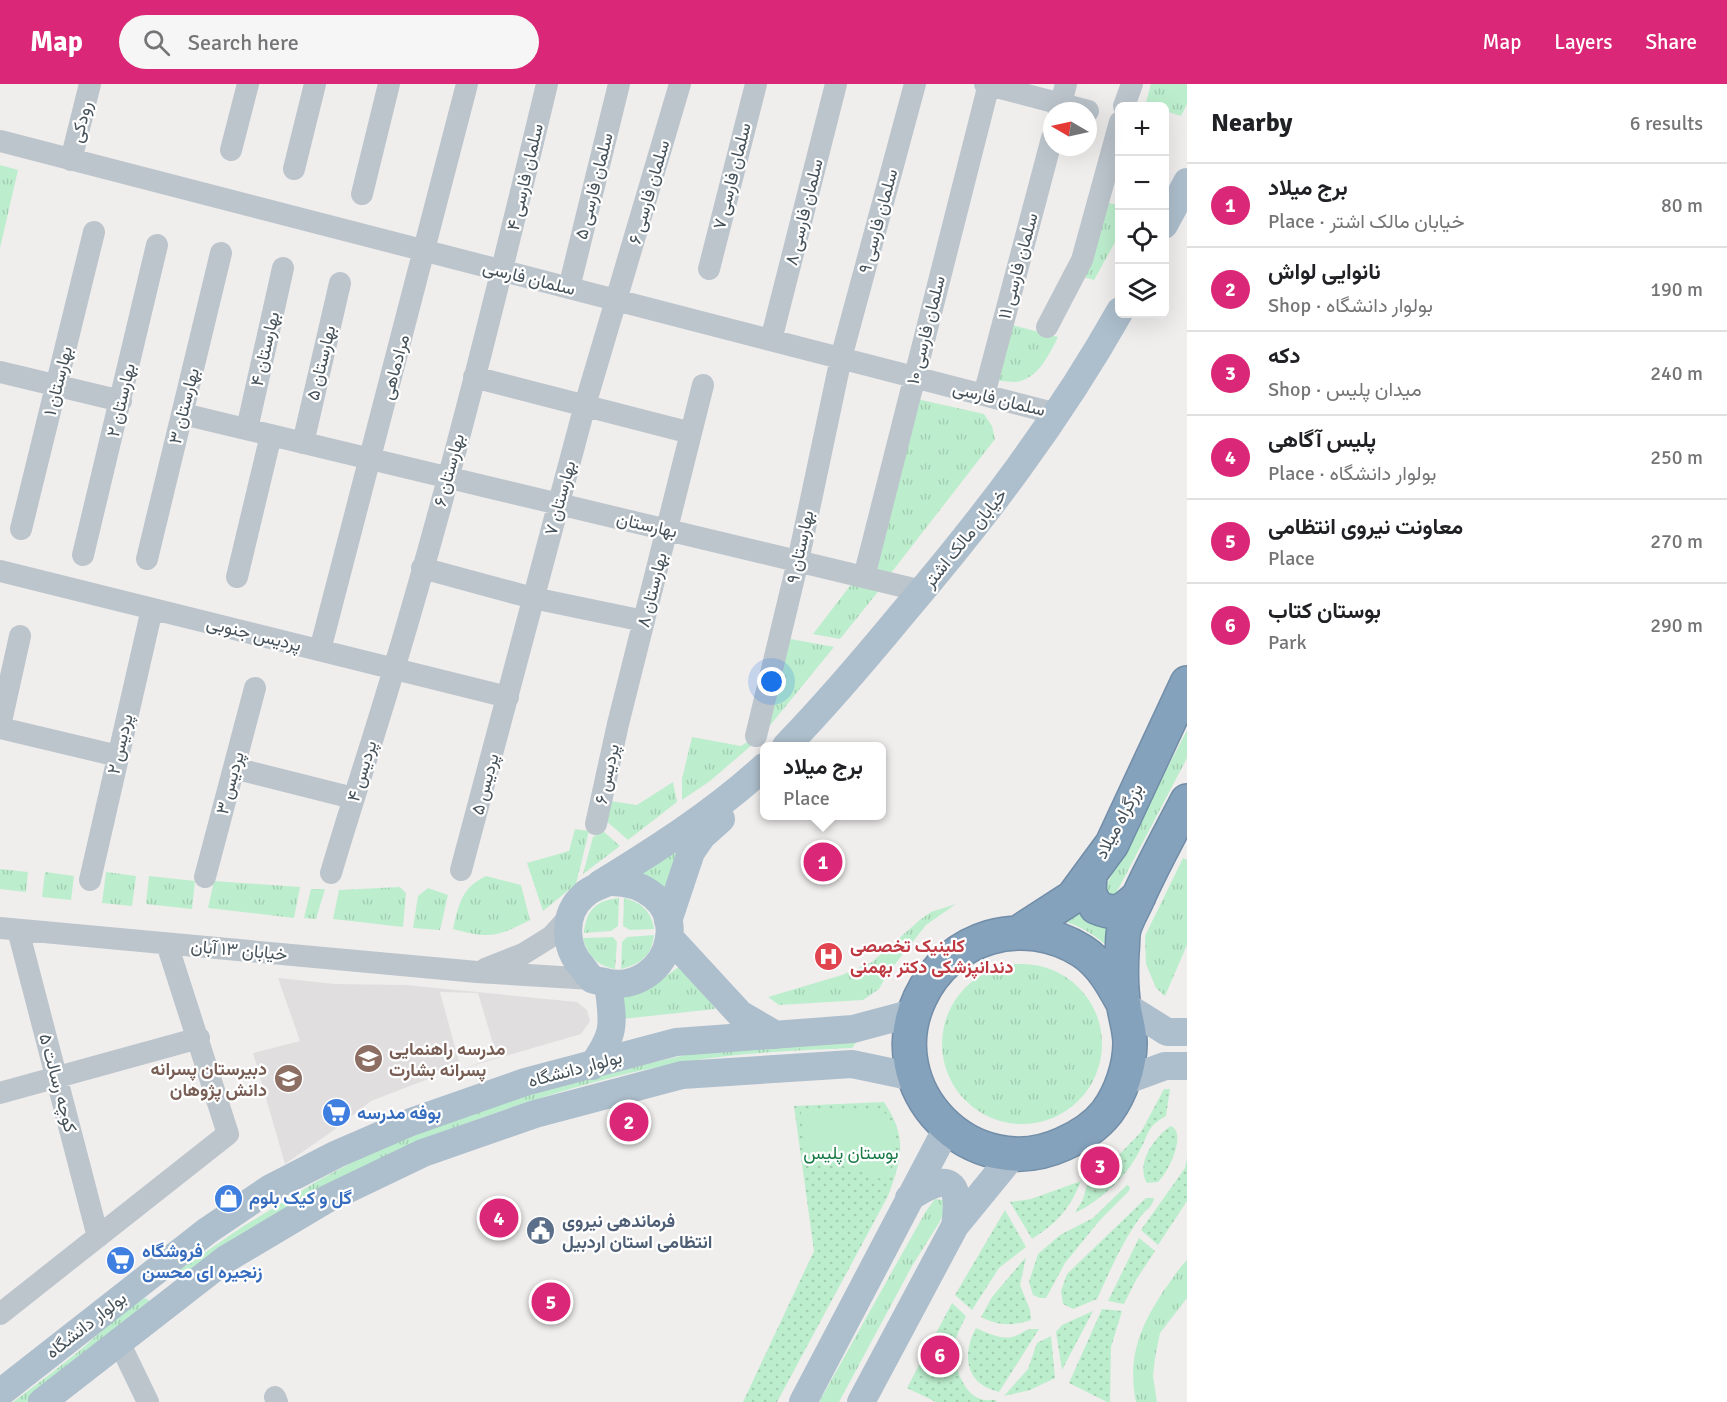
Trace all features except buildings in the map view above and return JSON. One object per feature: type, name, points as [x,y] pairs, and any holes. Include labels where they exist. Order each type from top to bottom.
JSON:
[{"type":"highway","name":"بزرگراه میلاد","points":[[1019,932],[1073,897],[1112,844],[1187,683]]},
{"type":"highway","points":[[1124,1005],[1107,975],[1083,952],[1052,937],[1019,932],[984,938],[952,955],[928,981],[913,1013],[909,1045],[914,1077],[927,1105],[947,1128],[978,1147],[1013,1155],[1049,1151],[1081,1136],[1107,1112],[1124,1081],[1130,1043],[1124,1005],[1122,963],[1124,931],[1187,801]]},
{"type":"highway","points":[[1090,874],[1089,892],[1096,907],[1109,913],[1125,909],[1139,896]]},
{"type":"main road","points":[[1169,216],[1187,182]]},
{"type":"main road","name":"خیابان مالک اشتر","points":[[791,742],[828,703],[990,509],[1057,414],[1115,318]]},
{"type":"main road","points":[[592,1066],[607,1045],[612,1021],[600,981],[576,961],[569,946],[567,930],[576,904],[594,888],[655,850],[760,771]]},
{"type":"main road","points":[[600,981],[632,982],[646,976],[658,965],[666,952],[669,929],[691,852],[702,836],[760,786]]},
{"type":"main road","points":[[594,888],[624,882],[639,886],[652,894],[662,906],[669,929],[740,1014],[776,1035]]},
{"type":"main road","points":[[1124,1005],[1177,1032]]},
{"type":"main road","name":"بولوار دانشگاه","points":[[0,1393],[207,1231],[269,1189],[337,1154],[411,1122],[525,1082],[676,1042],[853,1029],[913,1013]]},
{"type":"main road","points":[[852,1064],[859,1056],[863,1046],[860,1037],[853,1029]]},
{"type":"main road","points":[[1176,1066],[1160,1058],[1158,1049],[1160,1040],[1177,1032]]},
{"type":"main road","name":"بولوار دانشگاه","points":[[42,1402],[226,1259],[327,1199],[423,1153],[535,1114],[682,1075],[852,1064],[914,1077]]},
{"type":"main road","points":[[1124,1081],[1176,1066]]},
{"type":"main road","points":[[803,1402],[947,1128]]},
{"type":"main road","points":[[861,1402],[956,1226],[1013,1155]]},
{"type":"main road","points":[[909,1198],[927,1186],[952,1185],[958,1200],[956,1226]]},
{"type":"main road","points":[[142,1281],[164,1308]]},
{"type":"street","name":"رودکی","points":[[71,160],[90,84]]},
{"type":"street","points":[[231,150],[248,84]]},
{"type":"street","points":[[294,169],[315,84]]},
{"type":"street","points":[[362,194],[389,84]]},
{"type":"street","name":"مرادماهی","points":[[320,650],[467,84]]},
{"type":"street","name":"سلمان فارسی ۴","points":[[502,271],[547,84]]},
{"type":"street","name":"سلمان فارسی ۵","points":[[569,288],[619,84]]},
{"type":"street","name":"سلمان فارسی ۶","points":[[617,300],[680,84]]},
{"type":"street","name":"سلمان فارسی ۷","points":[[709,269],[756,84]]},
{"type":"street","name":"سلمان فارسی ۸","points":[[771,340],[836,84]]},
{"type":"street","name":"سلمان فارسی ۹","points":[[841,358],[915,84]]},
{"type":"street","points":[[988,84],[1062,100]]},
{"type":"street","name":"سلمان فارسی ۱۰","points":[[864,576],[988,84]]},
{"type":"street","points":[[1125,102],[1132,84]]},
{"type":"street","points":[[1097,114],[1115,120]]},
{"type":"street","points":[[1047,327],[1082,260],[1115,136]]},
{"type":"street","name":"سلمان فارسی","points":[[0,141],[1057,414]]},
{"type":"street","name":"سلمان فارسی ۱۱","points":[[984,395],[1047,156]]},
{"type":"street","name":"بهارستان ۱","points":[[21,529],[94,232]]},
{"type":"street","name":"بهارستان ۲","points":[[83,555],[157,245]]},
{"type":"street","name":"بهارستان ۳","points":[[147,559],[221,253]]},
{"type":"street","name":"بهارستان ۴","points":[[247,429],[283,268]]},
{"type":"street","name":"بهارستان ۶","points":[[394,669],[502,271]]},
{"type":"street","name":"بهارستان ۵","points":[[303,442],[340,283]]},
{"type":"street","name":"بهارستان ۷","points":[[508,697],[585,405],[617,300]]},
{"type":"street","name":"بهارستان ۹","points":[[756,736],[798,561],[841,358]]},
{"type":"street","points":[[0,372],[121,401]]},
{"type":"street","points":[[474,377],[691,433]]},
{"type":"street","name":"بهارستان ۸","points":[[618,724],[703,385]]},
{"type":"street","name":"بهارستان","points":[[183,414],[922,591]]},
{"type":"street","points":[[237,577],[272,435]]},
{"type":"street","points":[[422,568],[533,598],[644,621]]},
{"type":"street","name":"پردیس جنوبی","points":[[0,571],[508,697]]},
{"type":"street","name":"پردیس ۲","points":[[90,880],[152,609]]},
{"type":"street","points":[[20,636],[0,727],[118,756]]},
{"type":"street","name":"پردیس ۴","points":[[331,873],[394,669]]},
{"type":"street","name":"پردیس ۳","points":[[205,877],[255,688]]},
{"type":"street","name":"پردیس ۵","points":[[461,870],[508,697]]},
{"type":"street","name":"پردیس ۶","points":[[596,824],[618,724]]},
{"type":"street","points":[[234,768],[353,798]]},
{"type":"street","name":"خیابان ۱۳ آبان","points":[[477,972],[523,954],[552,936],[571,915]]},
{"type":"street","name":"خیابان ۱۳ آبان","points":[[9,929],[477,972],[600,981]]},
{"type":"street","name":"کوچه رسالت ۵","points":[[9,929],[56,1077],[98,1236]]},
{"type":"street","points":[[0,1314],[228,1134],[167,944]]},
{"type":"street","points":[[0,1093],[199,1038]]},
{"type":"street","points":[[119,1342],[148,1402]]},
{"type":"shaded area","points":[[278,978],[335,984],[406,985],[577,1002],[587,1010],[590,1021],[581,1034],[451,1072],[433,1070],[436,1076],[371,1101],[285,1164],[253,1053],[300,1041]],"holes":[[[440,992],[478,993],[497,1057],[461,1069]]]},
{"type":"green space","points":[[1151,84],[1187,84],[1187,104],[1181,116],[1169,112],[1169,102],[1146,102]]},
{"type":"green space","points":[[0,165],[18,170],[0,248]]},
{"type":"green space","points":[[1108,203],[1115,204],[1115,242],[1094,280],[1080,276]]},
{"type":"green space","points":[[1012,325],[1058,337],[1042,365],[1031,376],[1016,382],[996,380]]},
{"type":"green space","points":[[917,399],[984,414],[992,426],[995,439],[891,573],[871,567]]},
{"type":"green space","points":[[853,582],[881,588],[840,639],[813,634]]},
{"type":"green space","points":[[785,638],[834,647],[759,739]]},
{"type":"green space","points":[[1187,730],[1187,758],[1113,899],[1105,891],[1108,882]]},
{"type":"green space","points":[[692,737],[741,746],[750,740],[752,745],[710,781],[682,800],[682,779]]},
{"type":"green space","points":[[673,782],[677,802],[628,840],[604,819],[610,801],[637,805]]},
{"type":"green space","points":[[575,829],[589,831],[576,884],[543,911],[527,863],[569,851]]},
{"type":"green space","points":[[603,831],[620,846],[583,874],[593,837]]},
{"type":"green space","points":[[683,841],[670,895],[640,872]]},
{"type":"green space","points":[[1183,858],[1187,860],[1187,945],[1165,996],[1156,988],[1146,964],[1145,936]]},
{"type":"green space","points":[[0,869],[28,872],[26,892],[0,889]]},
{"type":"green space","points":[[45,872],[74,876],[71,900],[42,897]]},
{"type":"green space","points":[[106,872],[136,876],[132,906],[102,903]]},
{"type":"green space","points":[[149,876],[195,881],[192,909],[146,904]]},
{"type":"green space","points":[[486,876],[521,885],[530,920],[493,935],[453,929],[459,904],[466,891]]},
{"type":"green space","points":[[214,881],[300,887],[294,918],[208,908]]},
{"type":"green space","points":[[400,887],[406,893],[403,927],[333,919],[339,890]]},
{"type":"green space","points":[[428,888],[448,895],[440,930],[413,928],[418,896]]},
{"type":"green space","points":[[311,889],[325,889],[316,919],[304,918]]},
{"type":"green space","points":[[619,898],[618,926],[611,931],[584,933],[587,918],[594,908],[605,901]]},
{"type":"green space","points":[[624,898],[636,902],[645,909],[654,929],[630,930],[623,926]]},
{"type":"green space","points":[[1078,901],[1119,918],[1111,949],[1075,925],[1060,920]]},
{"type":"green space","points":[[956,904],[926,925],[888,973],[879,989],[863,1000],[779,1005],[768,997],[842,975],[872,962],[931,912]]},
{"type":"green space","points":[[654,935],[648,954],[634,965],[621,969],[622,942],[627,937]]},
{"type":"green space","points":[[613,937],[617,942],[615,969],[594,959],[587,950],[583,938]]},
{"type":"green space","points":[[686,961],[715,1009],[622,1019],[618,996],[654,983]]},
{"type":"green space","points":[[1022,964],[1053,970],[1079,987],[1096,1013],[1102,1044],[1096,1075],[1079,1101],[1053,1118],[1022,1124],[991,1118],[965,1101],[948,1075],[942,1044],[948,1013],[965,987],[991,970]]},
{"type":"green space","points":[[853,1040],[856,1043],[852,1048],[729,1056],[658,1067],[567,1090],[477,1119],[448,1130],[179,1281],[175,1279],[178,1271],[242,1227],[319,1180],[403,1138],[524,1096],[694,1053]]},
{"type":"green space","points":[[1164,1089],[1170,1089],[1166,1116],[1151,1128],[1134,1161],[1103,1195],[1075,1213],[1083,1199],[1089,1178],[1115,1159],[1141,1132]]},
{"type":"green space","name":"بوستان پلیس","points":[[884,1102],[892,1115],[900,1138],[897,1170],[888,1196],[777,1402],[743,1402],[814,1251],[794,1106]]},
{"type":"green space","points":[[883,1110],[893,1128],[895,1151],[887,1181],[806,1153],[801,1112]]},
{"type":"green space","points":[[1171,1126],[1177,1136],[1175,1153],[1158,1182],[1147,1183],[1143,1167],[1148,1151],[1159,1136]]},
{"type":"green space","points":[[1187,1159],[1187,1201],[1158,1245],[1141,1230],[1185,1168]]},
{"type":"green space","points":[[1081,1181],[1062,1214],[1032,1239],[1010,1202],[1031,1199]]},
{"type":"green space","points":[[1127,1185],[1130,1187],[1129,1191],[1100,1220],[1065,1263],[1046,1298],[1033,1295],[1029,1282],[1038,1254],[1060,1235],[1093,1218]]},
{"type":"green space","points":[[1146,1198],[1154,1198],[1151,1206],[1141,1216],[1128,1236],[1097,1299],[1073,1309],[1063,1304],[1061,1291],[1067,1274]]},
{"type":"green space","points":[[935,1199],[943,1200],[945,1209],[939,1223],[912,1266],[839,1402],[819,1402],[926,1211]]},
{"type":"green space","points":[[1005,1210],[1026,1247],[999,1268],[972,1310],[955,1295]]},
{"type":"green space","points":[[1139,1238],[1155,1251],[1124,1304],[1108,1301]]},
{"type":"green space","points":[[1026,1257],[1020,1285],[1030,1310],[1031,1320],[1005,1324],[981,1317],[992,1297]]},
{"type":"green space","points":[[1187,1260],[1187,1298],[1160,1333],[1153,1376],[1157,1402],[1136,1402],[1133,1371],[1142,1330],[1164,1290]]},
{"type":"green space","points":[[146,1298],[150,1302],[146,1310],[27,1402],[13,1402],[84,1347],[123,1312]]},
{"type":"green space","points":[[952,1303],[966,1316],[958,1332],[954,1350],[956,1366],[962,1382],[978,1398],[997,1400],[995,1402],[936,1402],[907,1388]]},
{"type":"green space","points":[[1102,1309],[1122,1311],[1111,1347],[1110,1402],[1069,1383]]},
{"type":"green space","points":[[1093,1311],[1062,1370],[1056,1332],[1062,1325]]},
{"type":"green space","points":[[976,1328],[1006,1338],[1027,1330],[1039,1329],[999,1392],[981,1384],[971,1372],[968,1350]]},
{"type":"green space","points":[[1051,1336],[1055,1378],[1030,1390],[1004,1396],[1028,1369],[1037,1343]]},
{"type":"place","name":"برج میلاد","points":[[823,862]]},
{"type":"place","name":"کلینیک تخصصی دندانپزشکی دکتر بهمنی","points":[[829,956]]},
{"type":"place","name":"مدرسه راهنمایی پسرانه بشارت","points":[[368,1059]]},
{"type":"place","name":"دبیرستان پسرانه دانش پژوهان","points":[[288,1079]]},
{"type":"place","name":"بوفه مدرسه","points":[[336,1113]]},
{"type":"place","name":"نانوایی لواش","points":[[629,1122]]},
{"type":"place","name":"دکه","points":[[1100,1166]]},
{"type":"place","name":"گل و کیک بلوم","points":[[228,1198]]},
{"type":"place","name":"پلیس آگاهی","points":[[499,1218]]},
{"type":"place","name":"فرماندهی نیروی انتظامی استان اردبیل","points":[[541,1231]]},
{"type":"place","name":"فروشگاه زنجیره ای محسن","points":[[121,1261]]},
{"type":"place","name":"معاونت نیروی انتظامی","points":[[551,1302]]},
{"type":"place","name":"بوستان کتاب","points":[[940,1355]]}]
